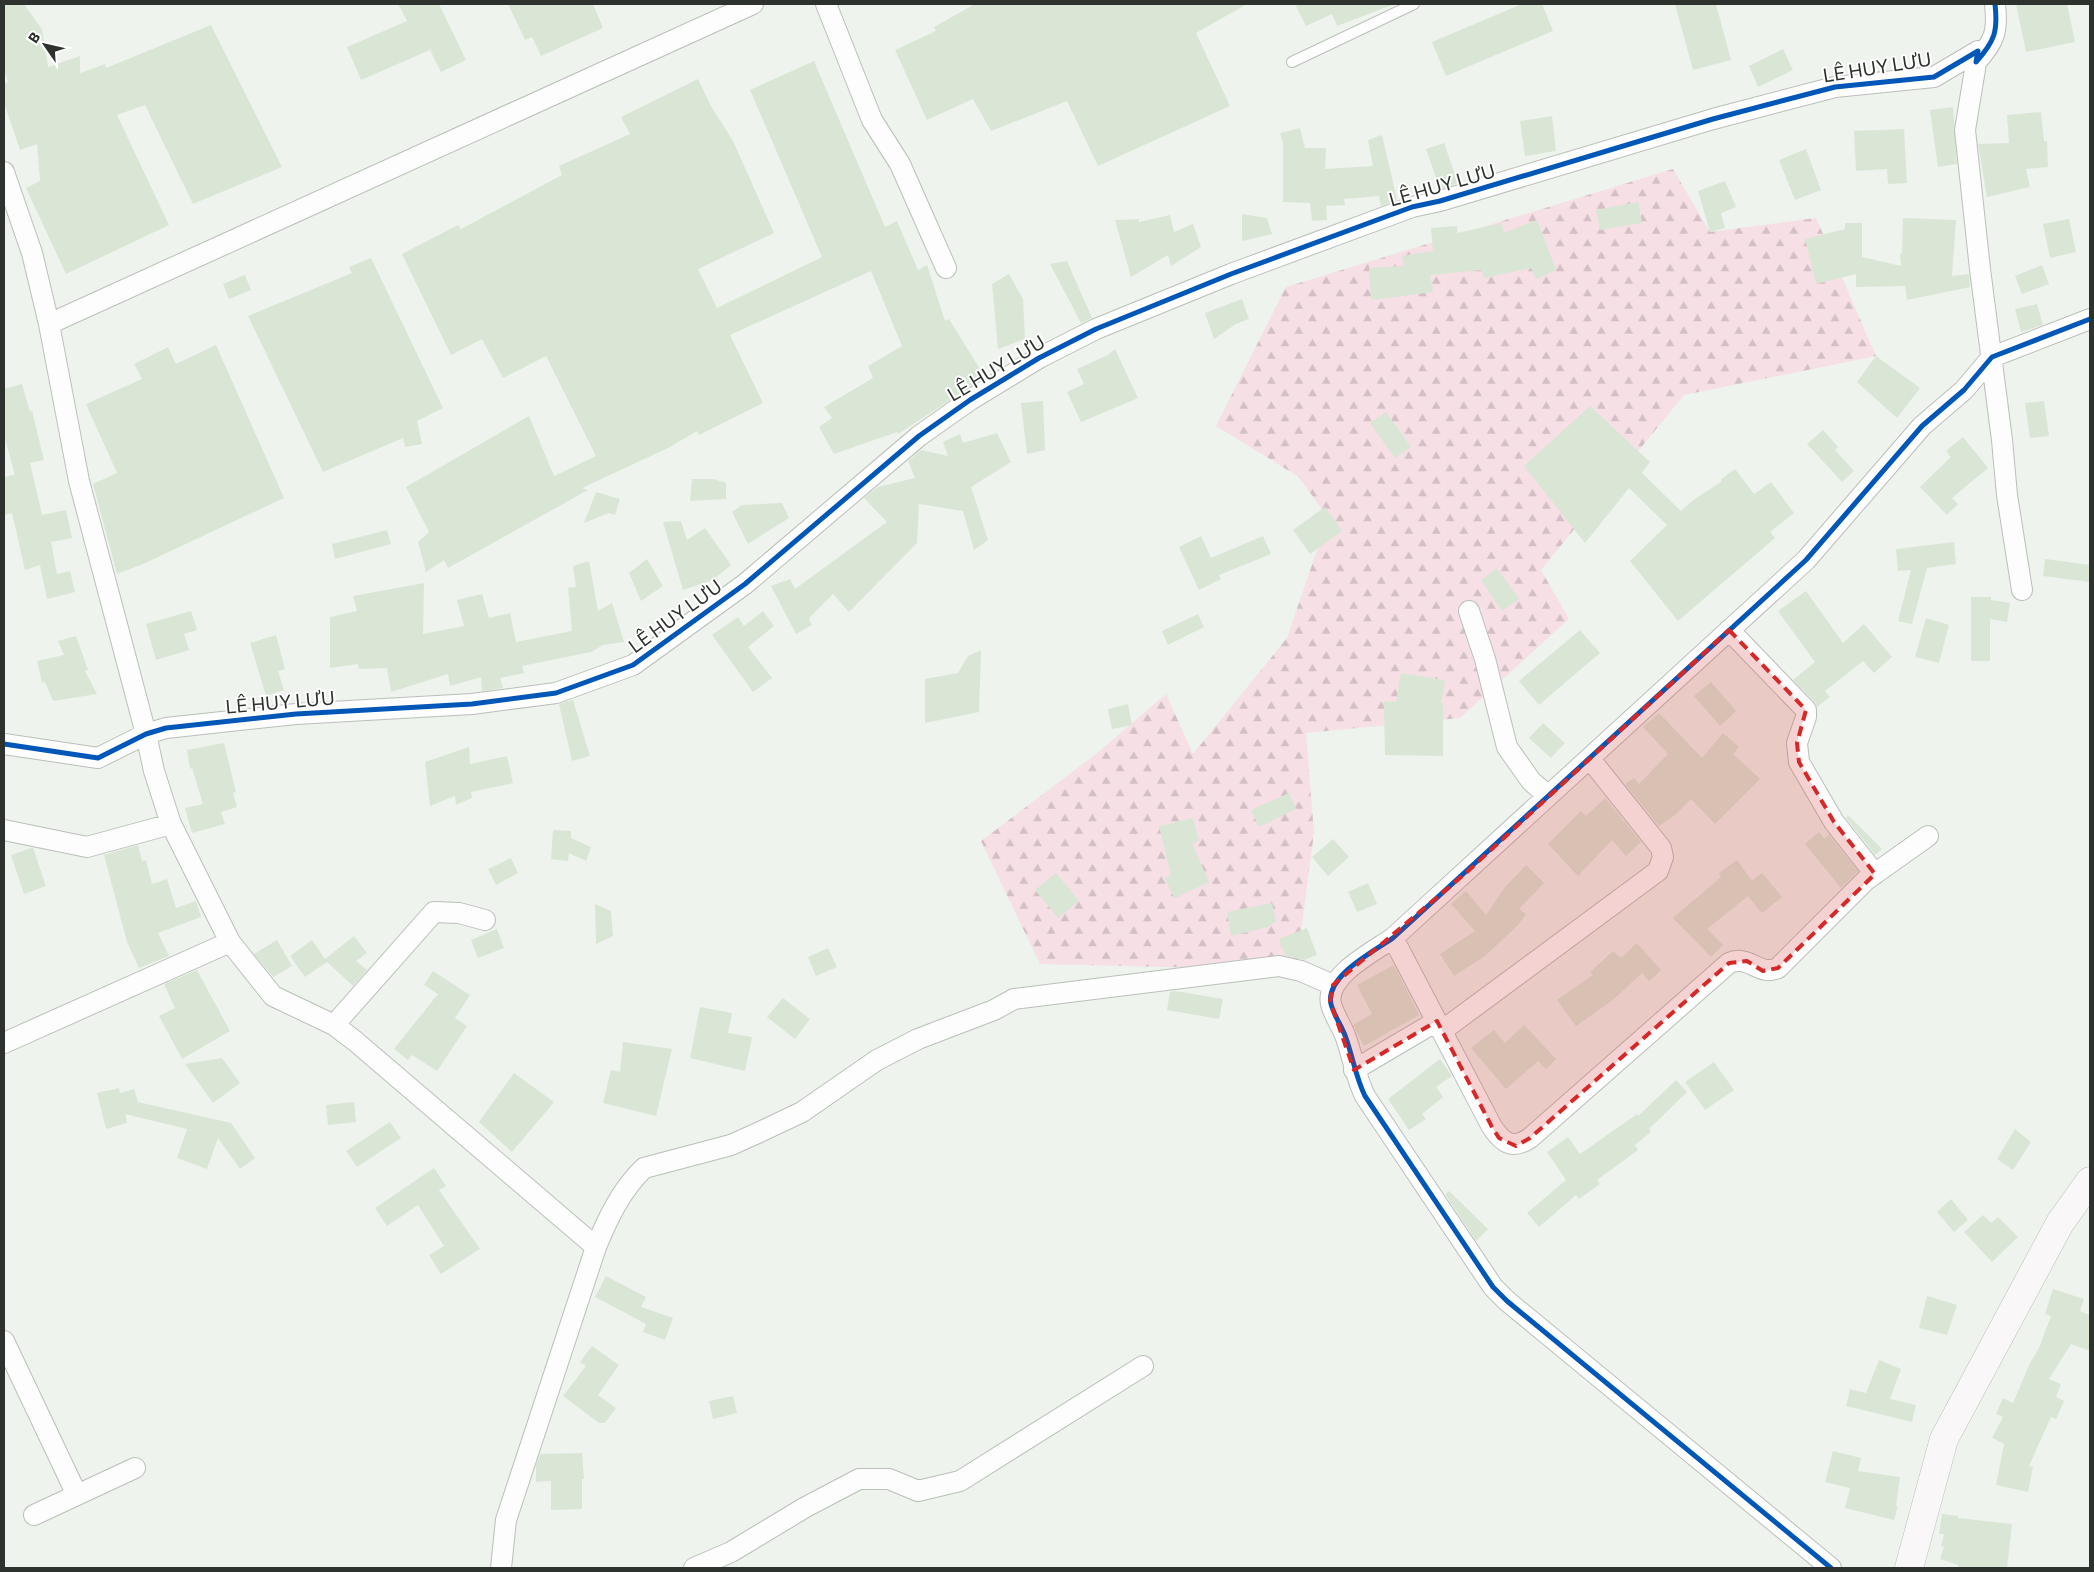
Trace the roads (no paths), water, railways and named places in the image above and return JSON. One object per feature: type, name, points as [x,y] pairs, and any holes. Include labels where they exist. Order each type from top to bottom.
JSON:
[{"type":"main road","points":[[1909,1568],[1944,1439],[2060,1223],[2090,1181]]},
{"type":"street","points":[[49,324],[754,4]]},
{"type":"street","points":[[826,4],[872,120],[900,164],[946,268]]},
{"type":"street","points":[[1978,51],[1976,62],[1988,49],[1995,36],[1997,22],[1994,4]]},
{"type":"street","points":[[1978,51],[1965,130],[2012,539],[2022,590]]},
{"type":"street","name":"LÊ HUY LƯU","points":[[4,744],[98,758],[146,734],[166,728],[296,714],[472,704],[556,693],[633,665],[745,584],[918,436],[970,400],[1039,358],[1096,329],[1231,274],[1412,207],[1450,198],[1713,119],[1835,87],[1934,77],[1978,51]]},
{"type":"street","points":[[4,172],[32,253],[49,324],[79,481],[146,734],[154,771],[171,824],[230,942],[273,996],[334,1025],[596,1247]]},
{"type":"street","points":[[1831,1568],[1493,1287],[1366,1096],[1354,1070],[1346,1037],[1334,1014],[1330,1001],[1333,985],[1346,971],[1393,938],[1812,554],[1922,426],[1964,390],[1992,357],[2090,319]]},
{"type":"street","points":[[1469,611],[1484,659],[1507,747],[1532,781],[1548,796]]},
{"type":"street","points":[[1729,630],[1806,710],[1806,717],[1797,744],[1799,762],[1834,822],[1875,874]]},
{"type":"street","points":[[1354,1070],[1440,1026],[1658,871],[1663,857],[1661,848],[1590,759]]},
{"type":"street","points":[[4,830],[87,847],[171,824]]},
{"type":"street","points":[[1393,938],[1500,1138],[1508,1144],[1516,1146],[1522,1144],[1730,963],[1738,959],[1747,961],[1763,971],[1778,968],[1849,896],[1875,874],[1928,836]]},
{"type":"street","points":[[334,1025],[434,912],[459,914],[485,920]]},
{"type":"street","points":[[4,1043],[230,942]]},
{"type":"street","points":[[501,1568],[506,1520],[596,1247],[609,1214],[635,1177],[644,1168],[731,1145],[762,1132],[802,1112],[877,1060],[918,1039],[994,1010],[1014,999],[1279,966],[1301,971],[1333,985]]},
{"type":"street","points":[[4,1341],[76,1495]]},
{"type":"street","points":[[694,1568],[731,1552],[804,1508],[859,1479],[889,1479],[918,1490],[960,1481],[1143,1366]]},
{"type":"street","points":[[34,1515],[136,1468]]},
{"type":"lane","points":[[1292,62],[1414,4]]}]
